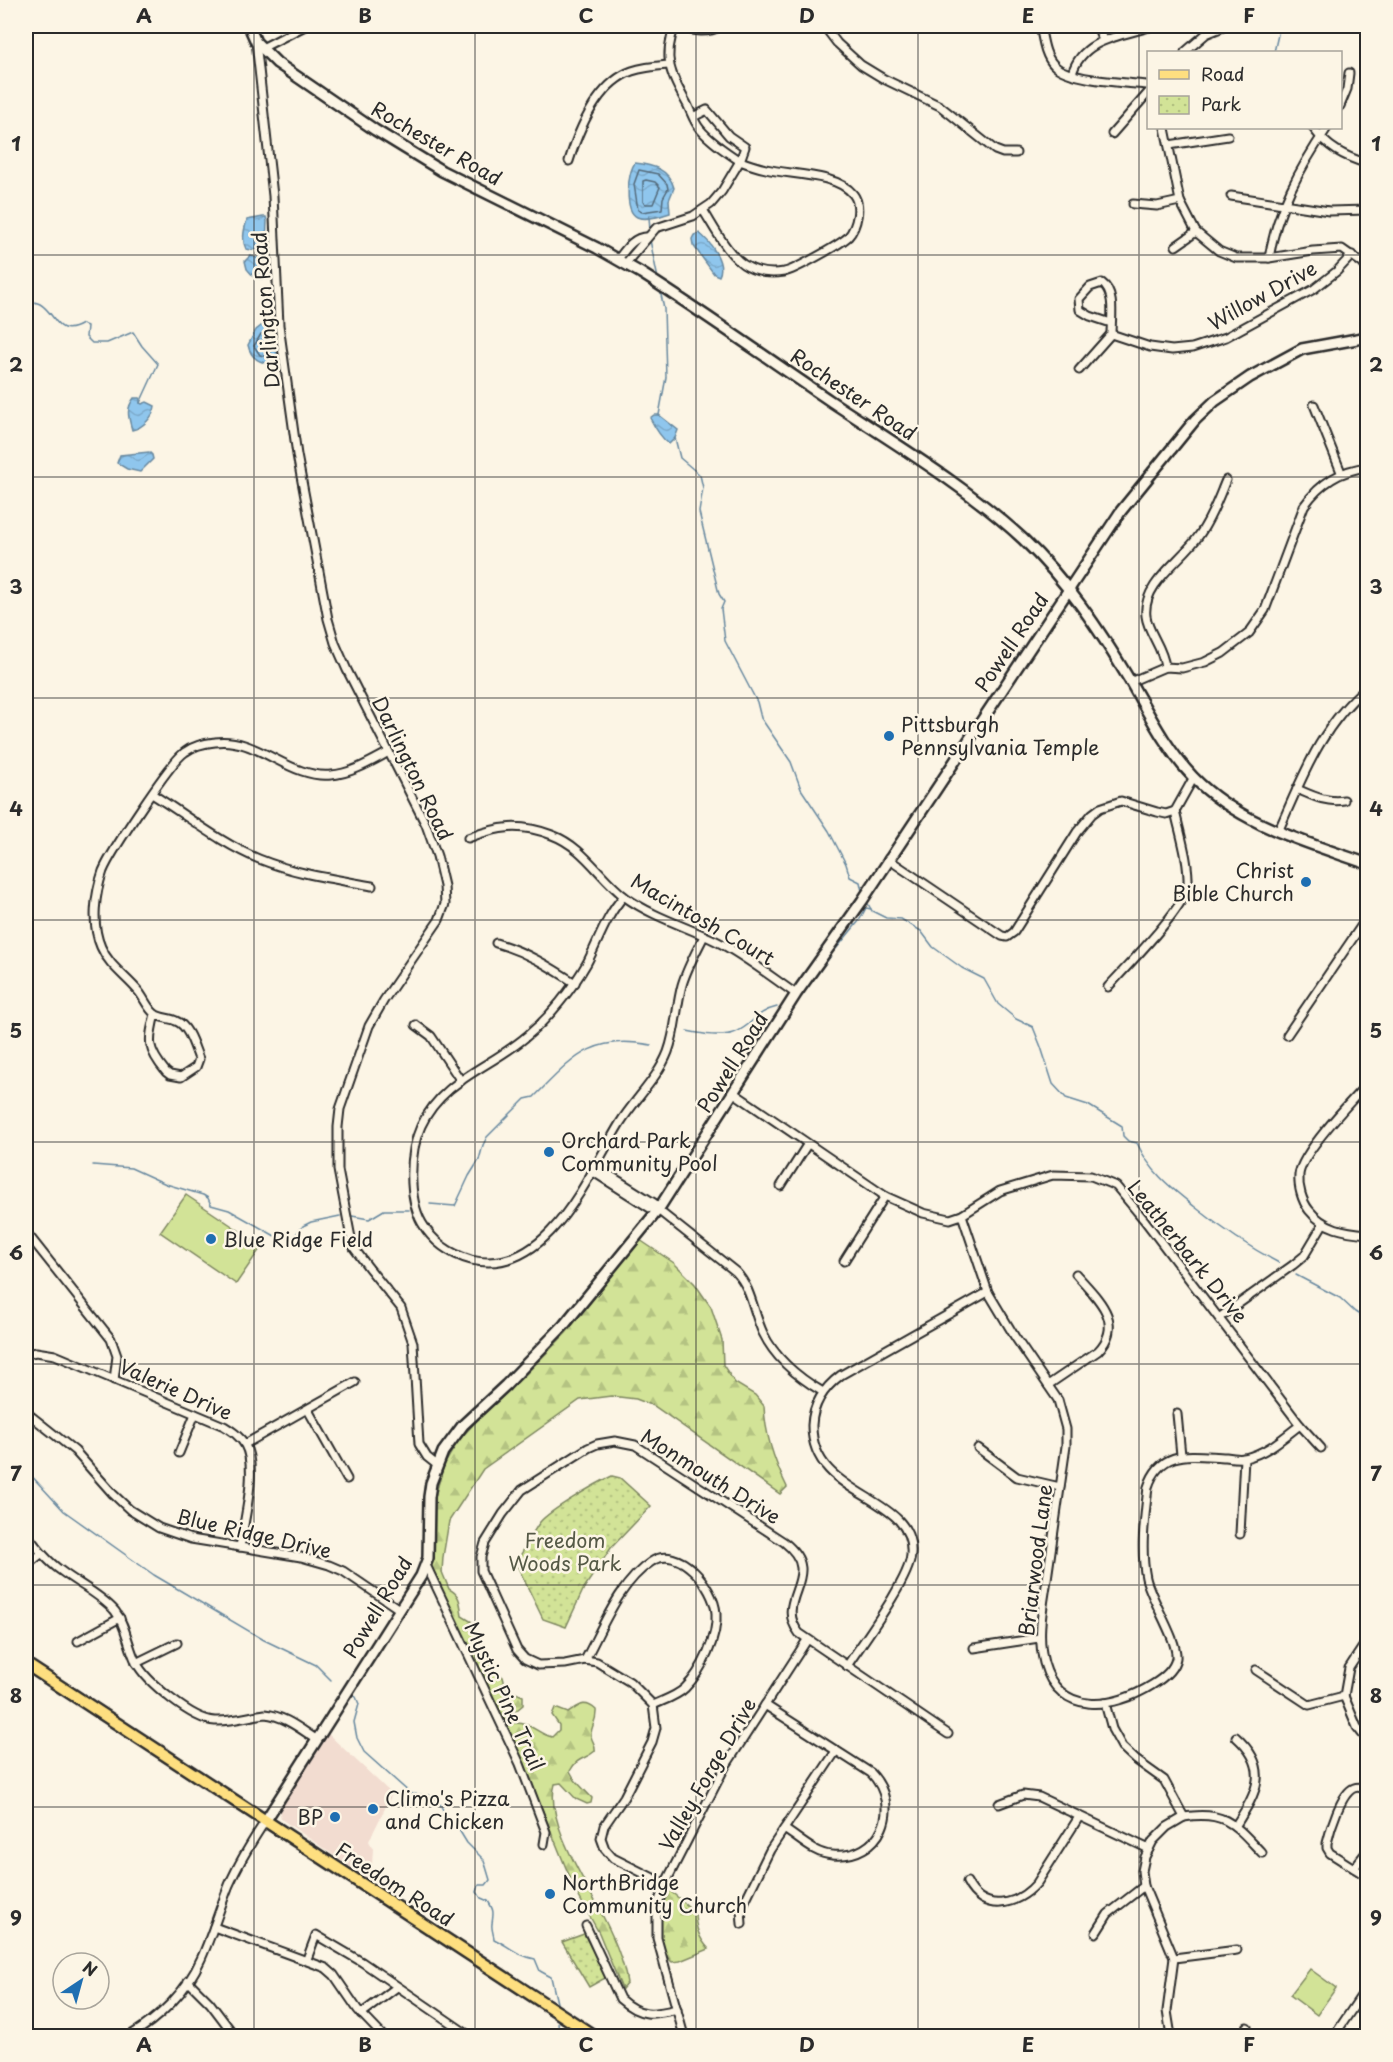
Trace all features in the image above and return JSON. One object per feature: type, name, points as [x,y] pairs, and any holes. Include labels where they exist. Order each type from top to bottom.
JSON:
[{"type":"main road","name":"Freedom Road","points":[[26,1664],[594,2037]]},
{"type":"street","name":"Rochester Road","points":[[249,26],[259,45],[277,63],[375,130],[442,171],[622,261],[776,362],[973,498],[1010,527],[1069,588],[1093,622],[1164,741],[1194,777],[1232,808],[1256,823],[1368,864]]},
{"type":"street","points":[[259,45],[305,26]]},
{"type":"street","points":[[703,210],[735,257],[747,267],[766,273],[786,272],[849,236],[856,222],[858,208],[853,194],[823,177],[765,169],[740,161],[709,139],[699,128],[670,73],[670,38],[675,26],[694,32],[722,26]]},
{"type":"street","points":[[824,26],[837,44],[861,65],[884,79],[940,106],[996,150],[1003,153],[1016,153]]},
{"type":"street","points":[[1040,26],[1050,60],[1062,72],[1108,82],[1147,85]]},
{"type":"street","points":[[1096,26],[1103,40]]},
{"type":"street","points":[[1072,74],[1074,65],[1091,46],[1103,40],[1153,26]]},
{"type":"street","points":[[1187,51],[1206,34],[1226,26]]},
{"type":"street","name":"Darlington Road","points":[[259,45],[273,196],[279,324],[297,455],[328,619],[335,643],[426,825],[444,886],[445,904],[435,928],[384,1000],[369,1026],[340,1109],[338,1170],[354,1248],[401,1308],[407,1322],[413,1342],[420,1444],[427,1457],[437,1465]]},
{"type":"street","points":[[569,161],[575,141],[589,115],[602,95],[616,80],[631,71],[669,65]]},
{"type":"street","points":[[1342,103],[1349,73]]},
{"type":"street","points":[[1112,134],[1147,95]]},
{"type":"street","points":[[622,261],[656,228],[693,216],[703,210],[722,190],[740,161],[745,147],[729,136],[707,110],[693,117]]},
{"type":"street","points":[[1165,129],[1180,201],[1197,232],[1219,251],[1236,258],[1269,258],[1333,248],[1342,249],[1368,270]]},
{"type":"street","points":[[1313,129],[1332,149],[1368,164]]},
{"type":"street","points":[[1269,258],[1275,227],[1283,204],[1326,129]]},
{"type":"street","points":[[1169,145],[1228,136]]},
{"type":"street","points":[[1231,196],[1329,211],[1368,210]]},
{"type":"street","points":[[1133,204],[1156,206],[1180,201]]},
{"type":"street","points":[[1176,246],[1197,232]]},
{"type":"street","name":"Willow Drive","points":[[1111,334],[1150,347],[1172,350],[1192,348],[1226,337],[1314,289],[1337,271],[1352,255]]},
{"type":"street","points":[[1079,370],[1111,334],[1111,323],[1111,299],[1107,287],[1102,284],[1090,286],[1079,298],[1078,307],[1090,316],[1111,323]]},
{"type":"street","name":"Powell Road","points":[[129,2037],[164,2010],[200,1962],[239,1864],[426,1565],[429,1497],[437,1465],[456,1434],[564,1325],[658,1210],[796,994],[862,901],[1121,511],[1196,420],[1215,401],[1250,376],[1302,349],[1368,337]]},
{"type":"street","points":[[1314,405],[1341,472]]},
{"type":"street","points":[[1130,682],[1165,667],[1182,668],[1206,662],[1223,653],[1250,633],[1266,610],[1304,506],[1312,495],[1341,472],[1368,467]]},
{"type":"street","points":[[1165,667],[1162,651],[1146,618],[1148,597],[1156,583],[1185,554],[1201,533],[1212,515],[1226,480]]},
{"type":"street","points":[[1278,832],[1329,726],[1352,699],[1367,686]]},
{"type":"street","points":[[155,1014],[149,1045],[151,1050],[166,1072],[181,1077],[196,1066],[199,1059],[191,1040],[181,1024],[155,1014],[136,988],[111,964],[101,947],[96,930],[95,911],[104,870],[178,757],[192,748],[216,742],[235,742],[316,775],[331,775],[347,771],[389,752]]},
{"type":"street","points":[[888,859],[1006,937],[1014,932],[1077,832],[1092,814],[1100,808],[1121,801],[1166,814],[1174,811],[1194,777]]},
{"type":"street","points":[[1297,789],[1331,801],[1344,800]]},
{"type":"street","points":[[152,794],[257,858],[303,873],[372,886]]},
{"type":"street","points":[[1108,987],[1180,903],[1188,887],[1187,870],[1174,811]]},
{"type":"street","name":"Macintosh Court","points":[[468,838],[500,828],[525,829],[552,835],[576,847],[624,896],[654,914],[719,943],[796,994]]},
{"type":"street","points":[[624,896],[606,920],[587,963],[574,983],[527,1036],[439,1097],[426,1117],[416,1142],[412,1195],[417,1214],[428,1232],[445,1249],[467,1258],[499,1262],[523,1254],[535,1247],[563,1217],[621,1122],[659,1070],[668,1052],[688,969],[704,936]]},
{"type":"street","points":[[1287,1035],[1368,916]]},
{"type":"street","points":[[496,943],[520,950],[540,960],[574,983]]},
{"type":"street","points":[[416,1025],[431,1036],[461,1081]]},
{"type":"street","points":[[1368,1083],[1306,1155],[1299,1176],[1304,1202],[1323,1224],[1341,1230],[1368,1234]]},
{"type":"street","points":[[734,1093],[807,1145],[885,1196],[923,1213],[950,1218],[962,1215]]},
{"type":"street","points":[[780,1186],[807,1145]]},
{"type":"street","points":[[593,1169],[650,1208],[658,1210],[741,1278],[770,1345],[800,1378],[823,1392]]},
{"type":"street","name":"Leatherbark Drive","points":[[962,1215],[1000,1191],[1053,1175],[1090,1176],[1116,1186],[1220,1317],[1300,1425],[1321,1448]]},
{"type":"street","points":[[844,1261],[885,1196]]},
{"type":"street","name":"Briarwood Lane","points":[[962,1215],[988,1292],[1063,1412],[1066,1446],[1040,1638],[1047,1671],[1059,1691],[1076,1701],[1092,1704],[1105,1703],[1134,1695],[1167,1674],[1176,1660],[1174,1643],[1149,1588],[1143,1542],[1147,1495],[1151,1479],[1167,1461],[1181,1455]]},
{"type":"street","points":[[1220,1317],[1293,1266],[1304,1256],[1323,1224]]},
{"type":"street","points":[[26,1232],[111,1339],[117,1356],[114,1380]]},
{"type":"street","points":[[1048,1385],[1098,1351],[1104,1345],[1110,1329],[1105,1309],[1076,1274]]},
{"type":"street","points":[[847,1666],[908,1571],[911,1547],[900,1521],[832,1474],[820,1461],[814,1444],[812,1427],[815,1411],[823,1392],[842,1375],[988,1292]]},
{"type":"street","name":"Valerie Drive","points":[[26,1354],[36,1352],[55,1355],[233,1432],[245,1444],[251,1472],[240,1547]]},
{"type":"street","points":[[245,1444],[355,1382]]},
{"type":"street","points":[[308,1410],[347,1479]]},
{"type":"street","name":"Blue Ridge Drive","points":[[26,1412],[75,1451],[113,1494],[146,1520],[182,1537],[301,1557],[329,1565],[343,1571],[399,1609]]},
{"type":"street","points":[[179,1453],[195,1414]]},
{"type":"street","points":[[1177,1414],[1181,1455],[1244,1458],[1268,1449],[1300,1425]]},
{"type":"street","name":"Monmouth Drive","points":[[653,1705],[639,1689],[616,1672],[597,1662],[585,1660],[565,1664],[538,1665],[523,1657],[517,1650],[482,1571],[481,1557],[488,1536],[516,1495],[588,1448],[606,1441],[624,1442],[642,1449],[790,1547],[799,1559],[801,1571],[801,1579],[790,1612],[794,1627],[807,1640],[948,1734]]},
{"type":"street","points":[[978,1448],[1017,1477],[1060,1487]]},
{"type":"street","points":[[1240,1534],[1244,1458]]},
{"type":"street","points":[[26,1533],[41,1554],[109,1605],[120,1618],[136,1663],[154,1686],[207,1720],[217,1722],[273,1714],[316,1739]]},
{"type":"street","points":[[26,1566],[41,1554]]},
{"type":"street","points":[[585,1660],[622,1593],[654,1560],[673,1558],[684,1564],[699,1576],[712,1595],[716,1611],[715,1629],[705,1657],[687,1687],[653,1705],[656,1728],[652,1742],[625,1795],[604,1826],[601,1838],[605,1849],[613,1858],[665,1884]]},
{"type":"street","name":"Mystic Pine Trail","points":[[426,1565],[520,1764],[546,1832],[544,1844]]},
{"type":"street","points":[[78,1641],[120,1618]]},
{"type":"street","points":[[974,1648],[1040,1638]]},
{"type":"street","points":[[1368,1639],[1349,1668],[1344,1696],[1356,1727],[1368,1741]]},
{"type":"street","name":"Valley Forge Drive","points":[[684,2037],[657,1938],[657,1906],[665,1884],[725,1767],[807,1640]]},
{"type":"street","points":[[136,1663],[177,1643]]},
{"type":"street","points":[[1256,1670],[1310,1704],[1344,1696]]},
{"type":"street","points":[[1105,1703],[1112,1729],[1122,1747],[1164,1780],[1184,1817]]},
{"type":"street","points":[[765,1705],[871,1773],[886,1799],[886,1816],[881,1830],[872,1842],[852,1854],[837,1856],[819,1852],[784,1829]]},
{"type":"street","points":[[1236,1737],[1252,1753],[1258,1769],[1258,1781],[1248,1806],[1236,1825]]},
{"type":"street","points":[[742,1924],[741,1909],[770,1851],[836,1751]]},
{"type":"street","points":[[1368,1790],[1359,1787],[1347,1792],[1327,1843],[1330,1853],[1368,1877]]},
{"type":"street","points":[[999,1804],[1016,1796],[1030,1794],[1149,1849]]},
{"type":"street","points":[[1171,2037],[1167,2012],[1174,1958],[1144,1886],[1142,1871],[1149,1849],[1160,1833],[1174,1821],[1184,1817],[1204,1815],[1215,1816],[1236,1825],[1262,1853]]},
{"type":"street","points":[[967,1882],[975,1893],[989,1901],[1009,1903],[1019,1899],[1037,1883],[1079,1817]]},
{"type":"street","points":[[1354,1868],[1368,1850]]},
{"type":"street","points":[[1096,1933],[1108,1914],[1134,1891],[1144,1886]]},
{"type":"street","points":[[586,1926],[620,2000],[646,2014],[677,2009]]},
{"type":"street","points":[[214,1927],[326,1968],[334,1975],[361,2014],[383,2037]]},
{"type":"street","points":[[306,1959],[316,1935],[362,1962],[470,2037]]},
{"type":"street","points":[[1174,1958],[1237,1950]]},
{"type":"street","points":[[188,1981],[210,2003],[235,2037]]},
{"type":"street","points":[[361,2014],[398,1987]]},
{"type":"street","points":[[1334,2037],[1361,1996]]},
{"type":"street","points":[[1245,2037],[1247,2027]]},
{"type":"street","points":[[220,2037],[229,2029]]},
{"type":"shaded area","points":[[326,1732],[392,1794],[369,1841],[373,1849],[371,1881],[281,1819],[279,1808]]},
{"type":"green space","name":"Blue Ridge Field","points":[[186,1195],[262,1246],[236,1284],[160,1232]]},
{"type":"green space","points":[[640,1240],[674,1263],[695,1284],[711,1307],[722,1340],[723,1365],[735,1383],[755,1395],[764,1406],[771,1448],[787,1487],[780,1494],[654,1406],[636,1399],[611,1396],[580,1400],[483,1469],[449,1521],[442,1572],[449,1589],[458,1597],[462,1616],[472,1622],[480,1646],[489,1653],[487,1656],[494,1670],[503,1677],[506,1689],[523,1696],[523,1705],[512,1714],[510,1719],[552,1737],[559,1730],[559,1725],[552,1715],[555,1708],[568,1713],[585,1704],[596,1710],[591,1733],[595,1751],[579,1760],[570,1771],[575,1780],[592,1798],[591,1803],[587,1804],[576,1799],[561,1783],[555,1784],[553,1797],[555,1813],[566,1846],[607,1924],[619,1953],[627,1983],[622,1989],[599,1933],[566,1868],[522,1760],[431,1566],[434,1554],[435,1496],[444,1465],[458,1441],[566,1333]]},
{"type":"green space","name":"Freedom Woods Park","points":[[612,1476],[620,1478],[651,1506],[611,1548],[584,1588],[566,1627],[543,1619],[516,1563],[545,1517],[574,1497]]},
{"type":"green space","points":[[669,1890],[695,1912],[698,1932],[709,1949],[672,1962],[663,1948],[661,1938],[661,1916]]},
{"type":"green space","points":[[584,1934],[607,1977],[589,1987],[562,1942]]},
{"type":"green space","points":[[1310,1969],[1336,1988],[1317,2015],[1290,1995]]},
{"type":"water","points":[[635,163],[654,167],[668,176],[674,188],[669,200],[670,213],[645,218],[637,217],[633,213],[628,192],[630,175]]},
{"type":"water","points":[[266,217],[267,221],[266,247],[246,249],[243,238],[247,220]]},
{"type":"water","points":[[699,233],[708,241],[719,259],[721,271],[719,276],[714,274],[693,245],[694,235]]},
{"type":"water","points":[[250,256],[261,259],[267,264],[268,270],[262,279],[255,278],[247,269],[245,261]]},
{"type":"water","points":[[265,323],[272,332],[278,357],[273,364],[257,359],[251,354],[248,345],[256,330]]},
{"type":"water","points":[[134,398],[140,398],[142,404],[147,402],[155,406],[153,414],[147,421],[132,430],[129,410]]},
{"type":"water","points":[[659,415],[678,430],[675,438],[669,444],[652,422],[650,418]]},
{"type":"water","points":[[149,452],[153,459],[140,472],[127,469],[117,463],[120,455]]},
{"type":"waterway","points":[[1274,51],[1280,26]]},
{"type":"waterway","points":[[649,216],[650,232]]},
{"type":"waterway","points":[[650,240],[658,279]]},
{"type":"waterway","points":[[659,415],[666,377],[664,309],[660,290]]},
{"type":"waterway","points":[[26,300],[46,308],[62,327],[67,329],[82,324],[87,326],[86,337],[92,343],[107,343],[133,332],[158,364],[140,403]]},
{"type":"waterway","points":[[675,438],[680,458],[700,475],[703,488],[699,512],[719,594],[724,602],[721,609],[725,641],[757,702],[761,718],[791,762],[801,789],[829,831],[850,877],[860,882],[862,891]]},
{"type":"waterway","points":[[867,902],[872,911],[886,918],[901,919],[921,931],[933,947],[962,968],[984,979],[998,1004],[1016,1019],[1033,1027],[1053,1084],[1066,1098],[1088,1105],[1122,1126],[1123,1136],[1128,1141],[1137,1143],[1148,1163],[1169,1186],[1226,1230],[1279,1263]]},
{"type":"waterway","points":[[836,949],[859,921],[866,908],[871,909]]},
{"type":"waterway","points":[[796,1003],[830,957]]},
{"type":"waterway","points":[[687,1031],[712,1035],[730,1034],[742,1029],[764,1012],[777,1007]]},
{"type":"waterway","points":[[430,1204],[455,1206],[479,1160],[487,1137],[525,1099],[534,1097],[573,1060],[598,1046],[613,1043],[631,1042],[651,1045]]},
{"type":"waterway","points":[[93,1165],[131,1168],[166,1184],[203,1195],[208,1198],[211,1205],[229,1210],[275,1236],[292,1239],[303,1226],[311,1222],[340,1216]]},
{"type":"waterway","points":[[352,1216],[369,1219],[384,1210],[409,1210]]},
{"type":"waterway","points":[[1296,1275],[1340,1298],[1368,1320]]},
{"type":"waterway","points":[[26,1470],[64,1511],[154,1575],[264,1640],[316,1665],[331,1680]]},
{"type":"waterway","points":[[352,1694],[359,1704],[354,1722],[357,1738],[364,1752],[411,1794],[428,1795],[439,1802],[467,1843],[484,1860],[490,1880],[486,1885],[479,1885],[477,1892],[481,1898],[488,1901],[492,1908],[494,1939],[518,1953],[535,1959],[540,1971],[551,1977],[557,2003]]},
{"type":"waterway","points":[[558,2022],[559,2036]]},
{"type":"waterway","points":[[26,2029],[32,2036]]},
{"type":"place","name":"Pittsburgh Pennsylvania Temple","points":[[889,736]]},
{"type":"place","name":"Christ Bible Church","points":[[1306,882]]},
{"type":"place","name":"Orchard Park Community Pool","points":[[549,1152]]},
{"type":"place","name":"Blue Ridge Field","points":[[211,1239]]},
{"type":"place","name":"Climo's Pizza and Chicken","points":[[373,1809]]},
{"type":"place","name":"BP","points":[[335,1817]]},
{"type":"place","name":"NorthBridge Community Church","points":[[550,1894]]}]
